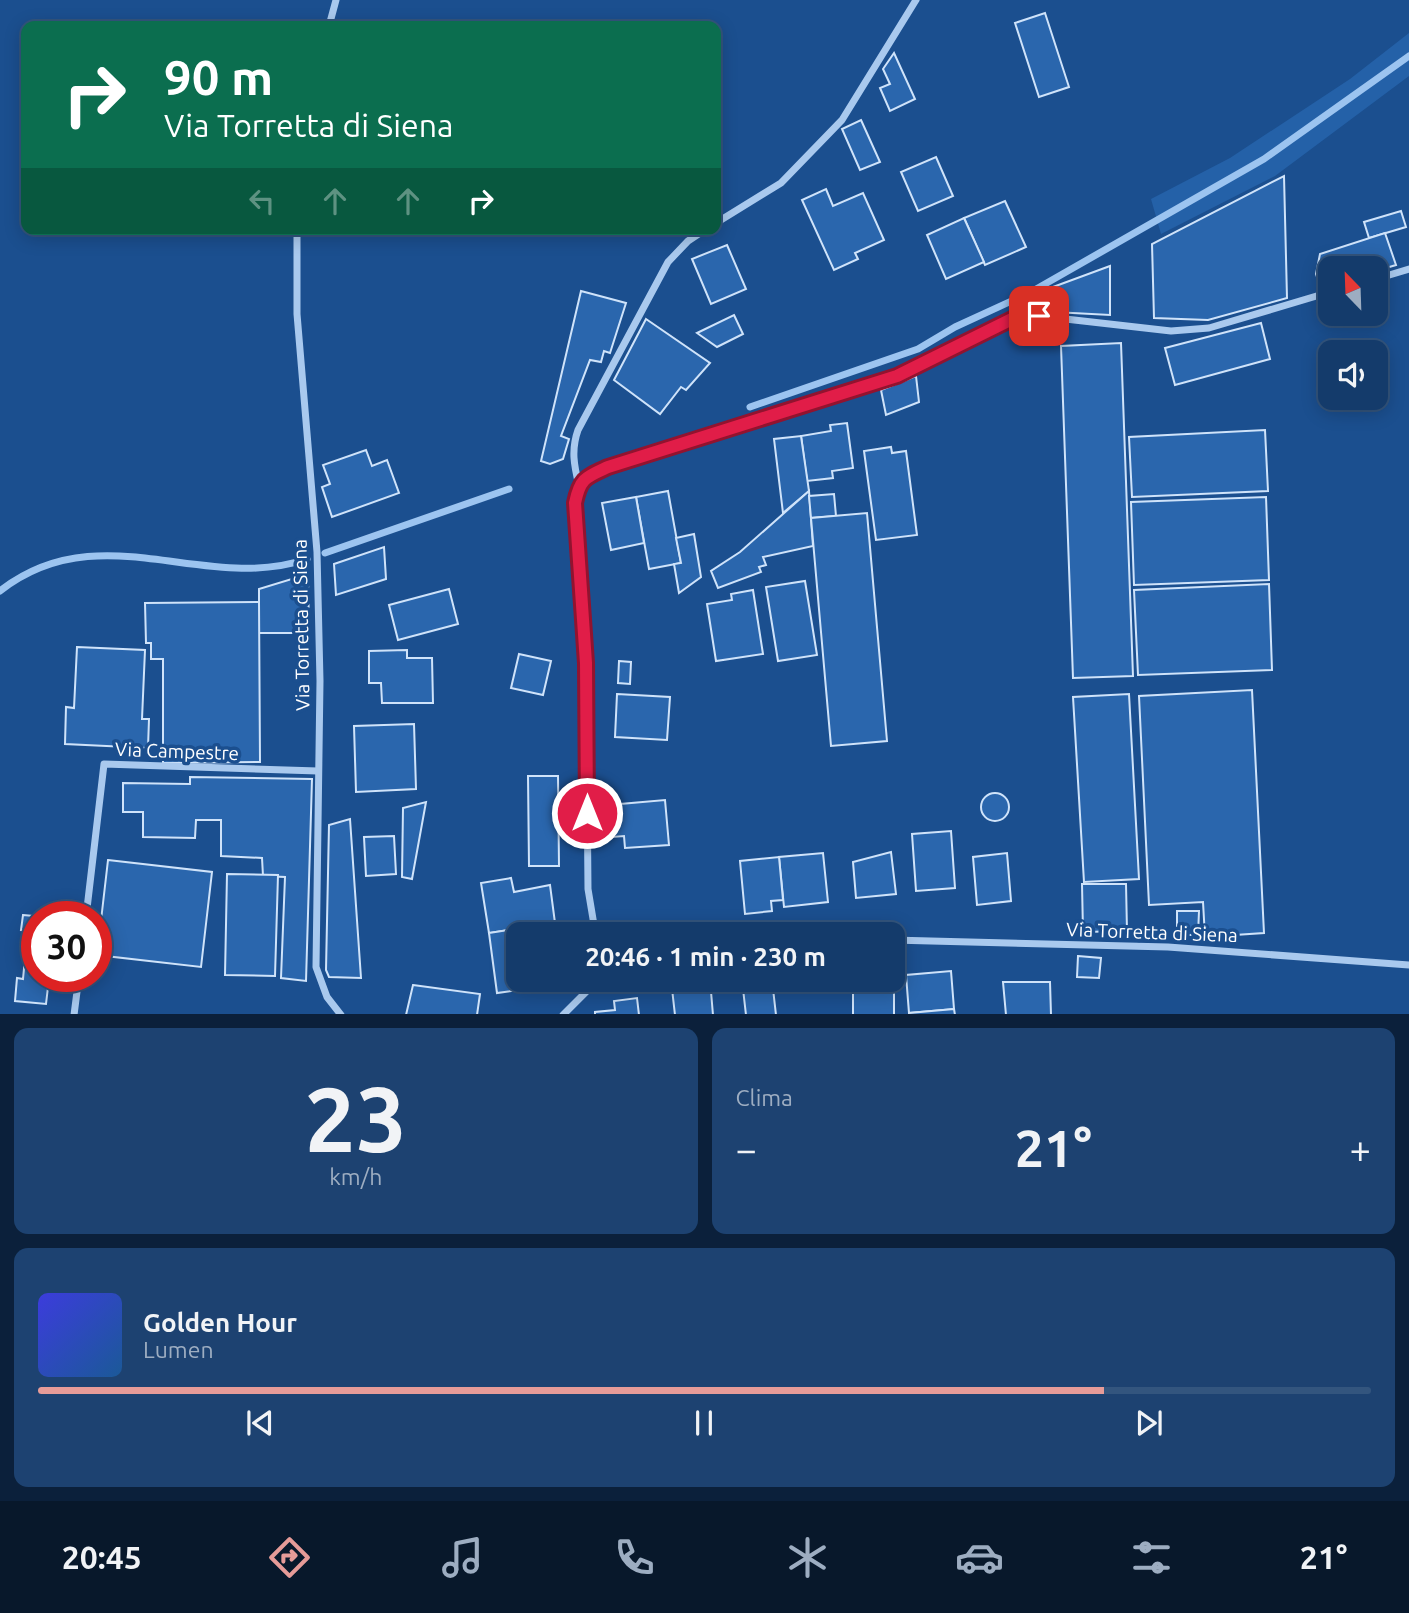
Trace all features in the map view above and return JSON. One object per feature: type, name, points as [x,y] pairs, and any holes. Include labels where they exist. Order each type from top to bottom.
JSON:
[{"type":"street","points":[[330,21],[336,0]]},
{"type":"street","points":[[721,220],[781,183],[842,120],[916,0]]},
{"type":"street","name":"Via Torretta di Siena","points":[[297,235],[297,314],[317,552],[320,670],[317,967],[327,997],[341,1014]]},
{"type":"street","points":[[594,922],[588,889],[586,663],[575,503],[579,486],[573,445],[578,430],[668,262],[697,235]]},
{"type":"street","points":[[1388,275],[1409,269]]},
{"type":"street","points":[[579,486],[588,476],[608,467],[897,376],[1012,319],[1039,316],[1171,331],[1209,328],[1318,296]]},
{"type":"street","name":"Via Campestre","points":[[88,901],[104,764],[318,771]]},
{"type":"street","name":"Via Torretta di Siena","points":[[905,940],[1168,947],[1409,965]]},
{"type":"street","points":[[74,1014],[77,992]]},
{"type":"street","points":[[563,1014],[586,992]]},
{"type":"shaded area","points":[[1409,33],[1409,76],[1275,176],[1161,234],[1151,199],[1230,158],[1350,79]]},
{"type":"building","points":[[1045,13],[1069,87],[1039,97],[1015,23]]},
{"type":"building","points":[[894,53],[915,99],[890,111],[880,88],[890,84],[883,69]]},
{"type":"building","points":[[861,120],[880,162],[860,170],[842,129]]},
{"type":"building","points":[[936,157],[953,196],[918,211],[901,172]]},
{"type":"building","points":[[1284,176],[1287,298],[1208,320],[1154,318],[1152,244]]},
{"type":"building","points":[[826,189],[833,206],[863,193],[884,240],[855,253],[858,259],[834,270],[802,200]]},
{"type":"building","points":[[1005,201],[1026,247],[985,265],[964,218]]},
{"type":"building","points":[[1401,211],[1406,227],[1369,238],[1364,222]]},
{"type":"building","points":[[964,218],[984,262],[946,279],[927,235]]},
{"type":"building","points":[[1385,233],[1396,265],[1388,267],[1388,256],[1320,254]]},
{"type":"building","points":[[727,245],[746,289],[711,304],[692,259]]},
{"type":"building","points":[[1110,266],[1110,315],[1054,312],[1053,287]]},
{"type":"building","points":[[581,291],[626,303],[610,353],[604,351],[601,362],[590,360],[561,436],[569,439],[563,459],[550,464],[541,461]]},
{"type":"building","points":[[734,315],[743,334],[717,347],[697,333]]},
{"type":"building","points":[[646,319],[710,363],[686,390],[681,387],[660,414],[614,380]]},
{"type":"building","points":[[1261,323],[1270,359],[1175,385],[1165,348]]},
{"type":"building","points":[[1121,343],[1133,676],[1073,678],[1061,346]]},
{"type":"building","points":[[916,376],[919,402],[886,415],[881,390]]},
{"type":"building","points":[[847,423],[853,468],[832,471],[833,478],[807,481],[801,436],[831,431],[830,425]]},
{"type":"building","points":[[1265,430],[1268,491],[1132,497],[1129,437]]},
{"type":"building","points":[[801,436],[809,491],[783,513],[774,439]]},
{"type":"building","points":[[891,447],[892,453],[906,451],[917,535],[876,540],[864,451]]},
{"type":"building","points":[[366,450],[372,466],[387,460],[399,493],[332,517],[322,487],[330,484],[323,465]]},
{"type":"building","points":[[668,491],[681,563],[649,569],[636,497]]},
{"type":"building","points":[[809,491],[813,546],[763,557],[766,565],[759,567],[761,572],[718,588],[711,571],[740,552]]},
{"type":"building","points":[[834,494],[836,516],[811,518],[809,496]]},
{"type":"building","points":[[636,497],[644,543],[611,550],[602,503]]},
{"type":"building","points":[[1266,497],[1269,580],[1134,585],[1131,502]]},
{"type":"building","points":[[867,513],[887,741],[831,746],[811,518]]},
{"type":"building","points":[[694,534],[701,577],[679,593],[674,564],[681,563],[676,538]]},
{"type":"building","points":[[384,547],[386,579],[336,595],[334,564]]},
{"type":"building","points":[[308,574],[309,633],[259,633],[259,589]]},
{"type":"building","points":[[805,581],[817,655],[778,661],[766,587]]},
{"type":"building","points":[[1269,584],[1272,670],[1138,675],[1134,590]]},
{"type":"building","points":[[449,589],[458,624],[398,640],[389,605]]},
{"type":"building","points":[[753,590],[763,654],[716,661],[707,604],[732,600],[731,594]]},
{"type":"building","points":[[259,602],[260,762],[163,763],[163,659],[151,659],[151,643],[146,643],[145,603]]},
{"type":"building","points":[[77,647],[145,650],[142,719],[149,719],[148,748],[65,744],[66,707],[74,708]]},
{"type":"building","points":[[407,650],[407,658],[432,658],[433,703],[382,703],[381,683],[369,683],[369,651]]},
{"type":"building","points":[[519,654],[551,661],[543,695],[511,688]]},
{"type":"building","points":[[619,661],[631,662],[630,684],[618,683]]},
{"type":"building","points":[[1252,690],[1264,933],[1205,937],[1203,902],[1149,905],[1139,696]]},
{"type":"building","points":[[617,694],[670,697],[667,740],[615,737]]},
{"type":"building","points":[[1129,694],[1139,879],[1084,882],[1073,697]]},
{"type":"building","points":[[414,724],[416,789],[356,792],[354,726]]},
{"type":"building","points":[[528,776],[558,776],[559,866],[529,866]]},
{"type":"building","points":[[190,777],[312,779],[306,981],[281,978],[285,877],[263,876],[262,858],[221,856],[221,820],[196,820],[195,838],[143,837],[143,812],[123,812],[123,783],[190,784]]},
{"type":"building","points":[[995,793],[1005,797],[1009,807],[1005,817],[995,821],[985,817],[981,807],[985,797]]},
{"type":"building","points":[[665,800],[669,845],[625,848],[624,836],[612,837],[609,805]]},
{"type":"building","points":[[426,802],[412,879],[402,877],[403,808]]},
{"type":"building","points":[[350,819],[361,978],[329,977],[326,970],[329,825]]},
{"type":"building","points":[[951,831],[955,888],[916,891],[912,834]]},
{"type":"building","points":[[394,836],[396,874],[366,876],[364,837]]},
{"type":"building","points":[[891,852],[896,894],[856,898],[853,862]]},
{"type":"building","points":[[823,853],[828,902],[784,907],[779,857]]},
{"type":"building","points":[[1007,853],[1011,901],[977,905],[973,857]]},
{"type":"building","points":[[779,857],[783,900],[771,901],[772,911],[745,914],[740,861]]},
{"type":"building","points":[[108,860],[212,872],[201,967],[112,957],[112,901],[103,901]]},
{"type":"building","points":[[227,874],[278,875],[275,976],[225,975]]},
{"type":"building","points":[[511,878],[514,892],[550,885],[555,922],[506,922],[506,930],[489,933],[481,883]]},
{"type":"building","points":[[1082,884],[1126,884],[1127,931],[1083,932]]},
{"type":"building","points":[[1177,911],[1199,911],[1198,935],[1177,935]]},
{"type":"building","points":[[506,930],[506,992],[497,993],[489,933]]},
{"type":"building","points":[[1078,956],[1101,958],[1099,978],[1077,977]]},
{"type":"building","points":[[951,971],[954,1009],[909,1013],[906,975]]},
{"type":"building","points":[[17,978],[21,979],[21,992],[47,992],[46,1004],[15,1001]]},
{"type":"building","points":[[1003,982],[1050,982],[1051,1014],[1006,1014]]},
{"type":"building","points":[[413,985],[480,994],[477,1014],[406,1014]]},
{"type":"building","points":[[672,992],[711,992],[713,1014],[675,1014]]},
{"type":"building","points":[[743,992],[773,992],[776,1014],[746,1014]]},
{"type":"building","points":[[853,992],[894,992],[894,1014],[853,1014]]},
{"type":"building","points":[[637,998],[639,1014],[595,1014],[615,1010],[614,1001]]},
{"type":"building","points":[[954,1009],[955,1014],[909,1014]]},
{"type":"waterway","points":[[750,407],[918,349],[955,327],[1031,292],[1264,159],[1409,56]]},
{"type":"waterway","points":[[325,553],[509,489]]},
{"type":"waterway","points":[[0,591],[38,569],[76,558],[114,556],[230,568],[268,567],[307,559]]},
{"type":"route","points":[[587,813],[586,663],[575,503],[579,486],[588,476],[608,467],[897,376],[1012,319],[1039,316]]}]
